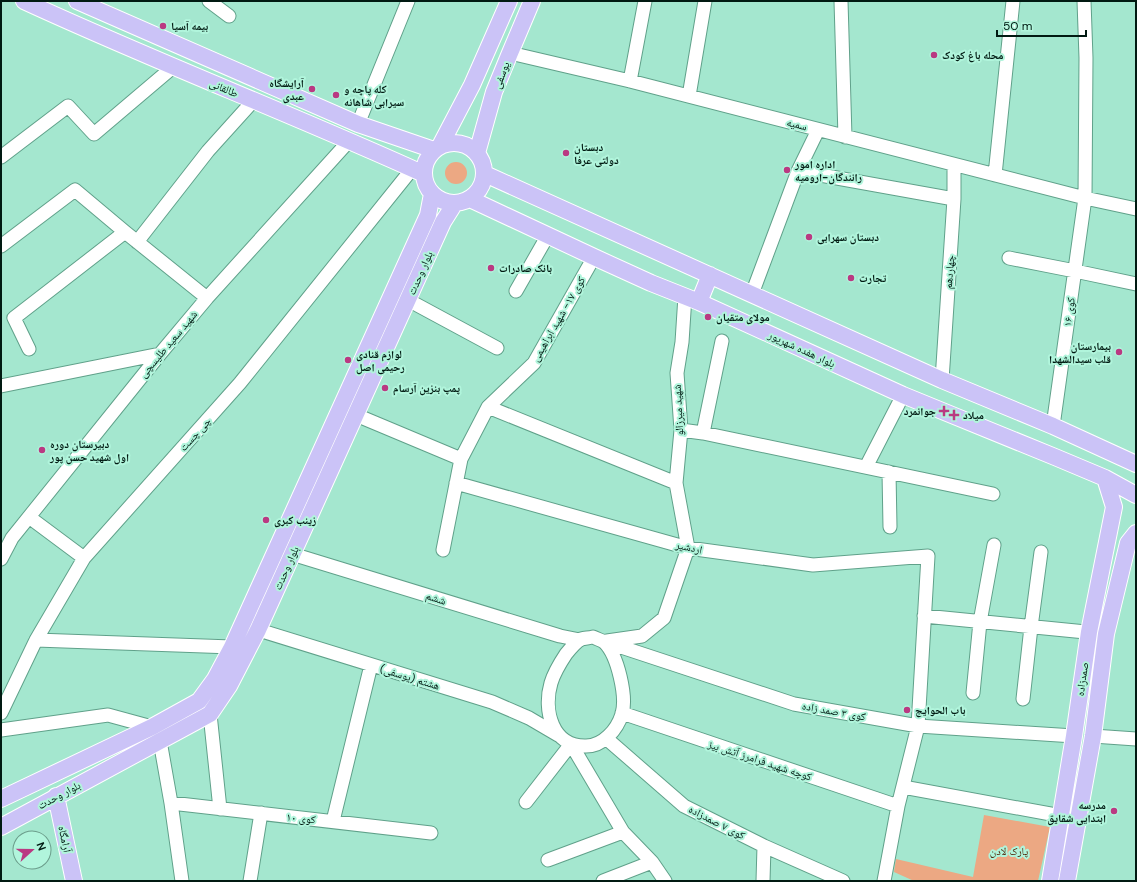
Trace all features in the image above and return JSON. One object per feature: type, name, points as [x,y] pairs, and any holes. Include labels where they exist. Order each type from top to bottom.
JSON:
[{"type":"main road","name":"طالقانی","points":[[24,1],[173,67],[349,141],[418,172]]},
{"type":"main road","name":"یوسفی","points":[[437,148],[472,85],[509,1]]},
{"type":"main road","name":"یوسفی","points":[[477,152],[494,92],[532,1]]},
{"type":"main road","name":"طالقانی","points":[[83,2],[358,124],[437,148]]},
{"type":"main road","points":[[472,85],[494,92]]},
{"type":"main road","points":[[452,143],[464,144],[477,152],[482,159],[485,174],[482,184],[477,192],[462,201],[443,201],[432,194],[418,172],[437,148],[452,143]]},
{"type":"main road","points":[[485,174],[942,380],[1053,426],[1136,464]]},
{"type":"main road","name":"بلوار وحدت","points":[[1,827],[210,714],[229,686],[240,649],[242,625],[428,215],[432,194]]},
{"type":"main road","name":"بلوار وحدت","points":[[1,799],[152,727],[199,701],[215,679],[258,630],[443,222],[462,201]]},
{"type":"main road","name":"بلوار هفده شهریور","points":[[462,201],[548,235],[903,395],[1105,478],[1136,494]]},
{"type":"main road","points":[[692,299],[710,275]]},
{"type":"main road","points":[[341,408],[356,415]]},
{"type":"main road","name":"صمدزاده","points":[[1050,881],[1074,736],[1089,632],[1114,507],[1105,478]]},
{"type":"main road","name":"صمدزاده","points":[[1067,881],[1093,736],[1106,634],[1128,542],[1136,533]]},
{"type":"main road","points":[[1074,736],[1093,736]]},
{"type":"main road","name":"آرامگاه","points":[[56,796],[74,881]]},
{"type":"street","points":[[209,1],[229,16]]},
{"type":"street","points":[[358,124],[408,1]]},
{"type":"street","points":[[630,81],[645,1]]},
{"type":"street","points":[[689,96],[706,1]]},
{"type":"street","points":[[841,1],[845,136]]},
{"type":"street","points":[[995,175],[1012,1]]},
{"type":"street","name":"کوی ۱۶","points":[[1053,426],[1085,198],[1086,58],[1084,1]]},
{"type":"street","name":"سمیه","points":[[510,53],[630,81],[954,165],[1085,198],[1136,209]]},
{"type":"street","points":[[1,157],[68,106],[94,134],[173,67]]},
{"type":"street","points":[[137,242],[208,151],[253,100]]},
{"type":"street","points":[[752,294],[798,171],[818,130]]},
{"type":"street","name":"شهید سعید طلیسچی","points":[[1,559],[7,540],[29,517],[160,354],[207,298],[349,141]]},
{"type":"street","name":"چهاردهم","points":[[942,380],[954,199],[954,165]]},
{"type":"street","points":[[798,171],[954,199]]},
{"type":"street","name":"چی چست","points":[[1,712],[36,640],[84,558],[240,383],[418,172]]},
{"type":"street","points":[[1,246],[75,190],[207,298]]},
{"type":"street","points":[[29,349],[14,318],[125,232]]},
{"type":"street","points":[[516,291],[548,235]]},
{"type":"street","name":"کوی ۱۷- شهید ابراهیمی","points":[[443,550],[461,459],[488,407],[534,363],[594,257]]},
{"type":"street","points":[[1009,258],[1136,284]]},
{"type":"street","name":"شهید میرزالو","points":[[688,548],[676,483],[681,430],[677,373],[682,342],[692,299]]},
{"type":"street","points":[[408,300],[497,348]]},
{"type":"street","points":[[703,434],[722,341]]},
{"type":"street","points":[[1,386],[160,354]]},
{"type":"street","points":[[866,468],[903,395]]},
{"type":"street","points":[[488,407],[676,483]]},
{"type":"street","points":[[356,415],[461,459]]},
{"type":"street","points":[[681,430],[993,494]]},
{"type":"street","points":[[889,472],[890,527]]},
{"type":"street","name":"اردشیر","points":[[456,483],[688,548],[813,565],[928,556],[924,616]]},
{"type":"street","points":[[29,517],[84,558]]},
{"type":"street","points":[[973,693],[980,622],[994,545]]},
{"type":"street","name":"ششم","points":[[278,546],[292,554],[560,636],[580,640]]},
{"type":"street","points":[[603,641],[642,636],[664,618],[688,548]]},
{"type":"street","points":[[1023,699],[1041,552]]},
{"type":"street","points":[[884,881],[898,806],[918,726],[924,616],[1106,634]]},
{"type":"street","name":"هشتم (یوسفی)","points":[[242,625],[492,702],[529,718],[558,734]]},
{"type":"street","points":[[571,744],[587,746],[607,739],[622,714],[620,677],[609,648],[603,641],[593,637],[580,640],[559,664],[551,683],[548,699],[549,718],[558,734],[571,744],[623,832],[652,862],[665,881]]},
{"type":"street","points":[[36,640],[240,649]]},
{"type":"street","name":"کوی ۳ صمد زاده","points":[[603,641],[794,704],[918,726],[1074,736]]},
{"type":"street","points":[[332,822],[370,665]]},
{"type":"street","points":[[210,714],[220,809]]},
{"type":"street","name":"کوچه شهید فرامرز آتش بیز","points":[[622,714],[898,806]]},
{"type":"street","points":[[1,730],[108,715],[152,727]]},
{"type":"street","points":[[1093,736],[1136,739]]},
{"type":"street","name":"کوی ۷ صمدزاده","points":[[607,739],[684,806],[764,846],[843,881]]},
{"type":"street","points":[[160,741],[171,803],[182,881]]},
{"type":"street","points":[[526,802],[571,744]]},
{"type":"street","points":[[903,787],[1060,817],[1078,819]]},
{"type":"street","name":"کوی ۱۰","points":[[171,803],[431,833]]},
{"type":"street","points":[[250,881],[260,813]]},
{"type":"street","points":[[548,860],[623,832]]},
{"type":"street","points":[[763,881],[764,846]]},
{"type":"street","points":[[603,881],[652,862]]},
{"type":"green space","points":[[452,162],[460,162],[467,169],[467,177],[460,184],[452,184],[445,177],[445,169]]},
{"type":"green space","name":"پارک لادن","points":[[984,815],[1050,827],[1038,881],[914,881],[894,872],[896,859],[973,877]]},
{"type":"place","name":"بیمه آسیا","points":[[163,26]]},
{"type":"place","name":"محله باغ کودک","points":[[934,55]]},
{"type":"place","name":"آرایشگاه عبدی","points":[[312,89]]},
{"type":"place","name":"کله پاچه و سیرابی شاهانه","points":[[336,95]]},
{"type":"place","name":"دبستان دولتی عرفا","points":[[566,153]]},
{"type":"place","name":"اداره امور رانندگان-ارومیه","points":[[787,170]]},
{"type":"place","name":"دبستان سهرابی","points":[[809,237]]},
{"type":"place","name":"بانک صادرات","points":[[491,268]]},
{"type":"place","name":"تجارت","points":[[851,278]]},
{"type":"place","name":"مولای متقیان","points":[[708,317]]},
{"type":"place","name":"بیمارستان قلب سیدالشهدا","points":[[1119,352]]},
{"type":"place","name":"لوازم قنادی رحیمی اصل","points":[[348,360]]},
{"type":"place","name":"پمپ بنزین آرسام","points":[[385,388]]},
{"type":"place","name":"جوانمرد","points":[[944,411]]},
{"type":"place","name":"میلاد","points":[[954,415]]},
{"type":"place","name":"دبیرستان دوره اول شهید حسن پور","points":[[42,450]]},
{"type":"place","name":"زینب کبری","points":[[266,520]]},
{"type":"place","name":"باب الحوایج","points":[[907,710]]},
{"type":"place","name":"مدرسه ابتدایی شقایق","points":[[1114,811]]}]
